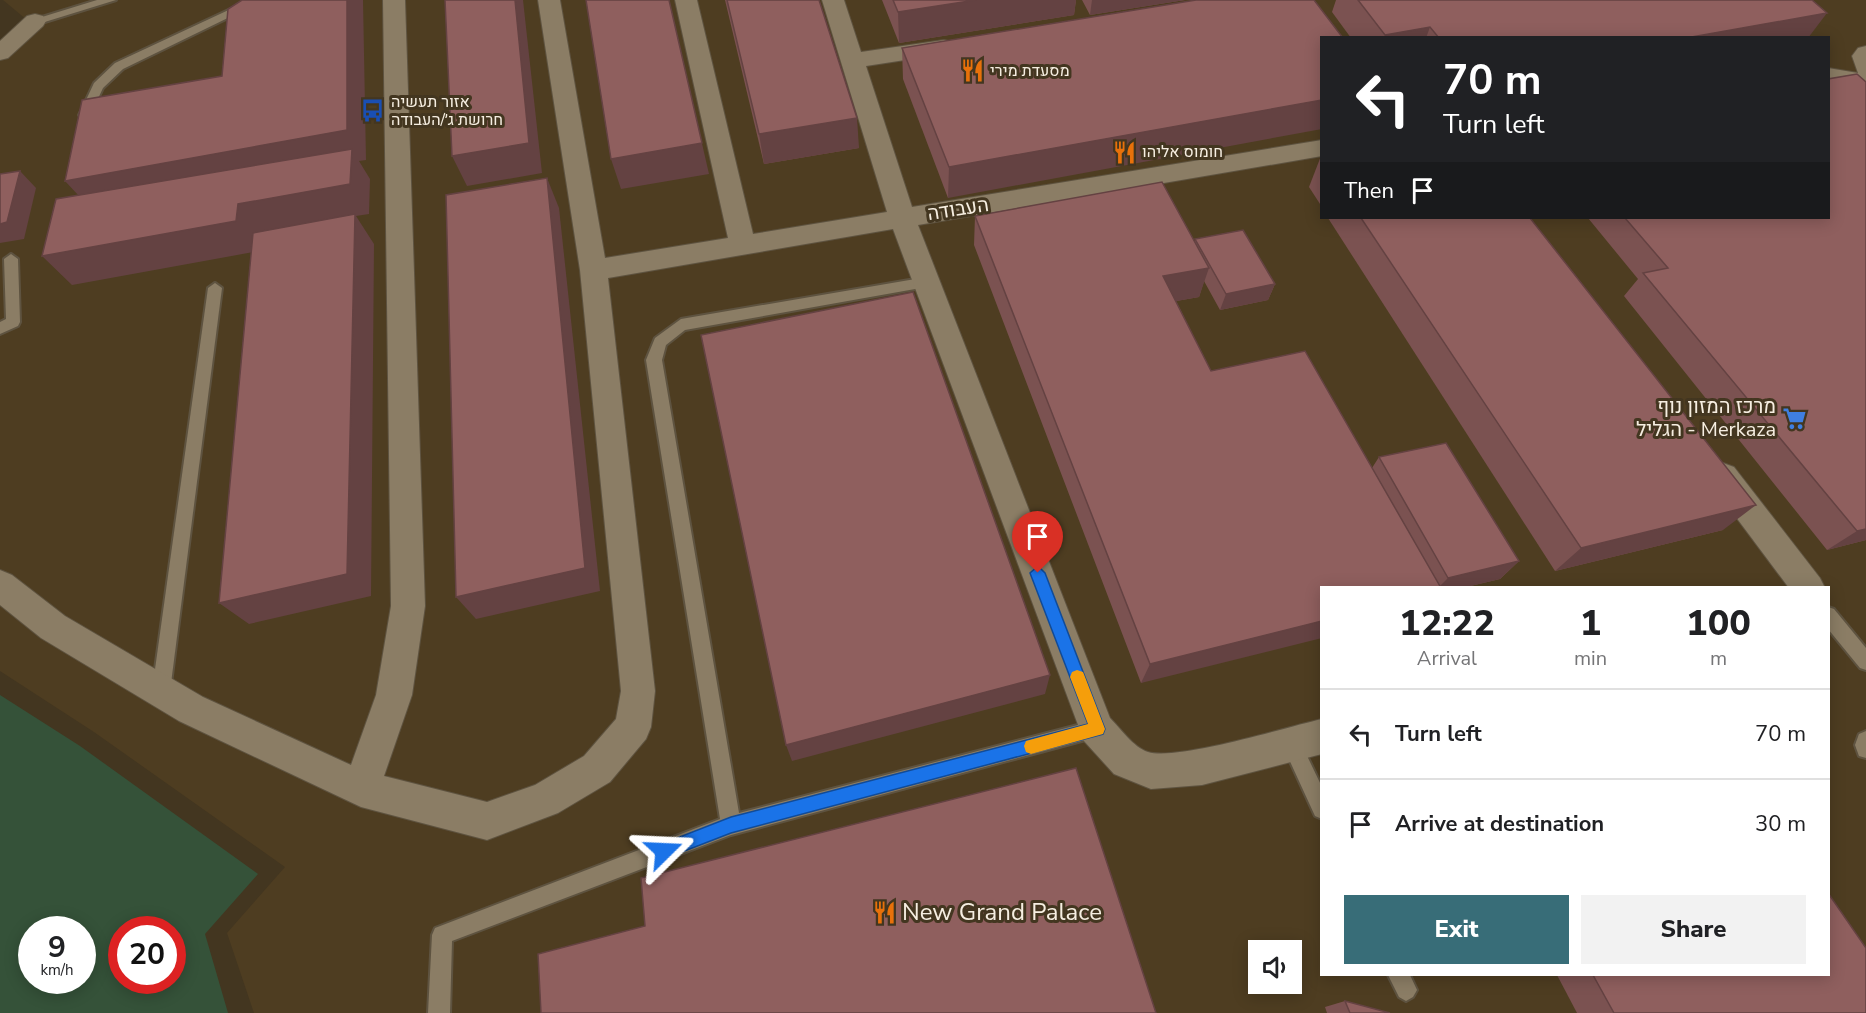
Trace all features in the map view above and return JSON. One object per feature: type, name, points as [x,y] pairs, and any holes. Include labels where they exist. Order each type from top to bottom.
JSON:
[{"type":"street","points":[[361,789],[394,695],[408,606],[394,0]]},
{"type":"street","points":[[0,585],[53,627],[191,709],[361,789],[487,820],[546,800],[597,769],[633,727],[638,691],[594,270],[549,0]]},
{"type":"street","points":[[686,0],[743,246]]},
{"type":"street","points":[[833,0],[902,218],[1097,729],[1127,761],[1151,771],[1202,767],[1306,740]]},
{"type":"street","points":[[0,53],[35,21]]},
{"type":"street","points":[[852,61],[968,43]]},
{"type":"street","points":[[1830,63],[1865,59]]},
{"type":"street","points":[[1830,75],[1866,82]]},
{"type":"street","name":"העבודה","points":[[594,270],[1320,148]]},
{"type":"street","points":[[1707,455],[1806,586]]},
{"type":"lane","points":[[35,21],[110,0]]},
{"type":"lane","points":[[84,115],[98,86],[119,66],[259,0]]},
{"type":"lane","points":[[0,328],[13,321],[11,259]]},
{"type":"lane","points":[[731,825],[654,360],[660,342],[681,325],[927,282]]},
{"type":"lane","points":[[161,691],[215,288]]},
{"type":"lane","points":[[1830,618],[1866,663]]},
{"type":"lane","points":[[439,1013],[442,935],[731,825],[1097,729]]},
{"type":"lane","points":[[1306,740],[1320,800]]},
{"type":"lane","points":[[1866,740],[1864,745],[1866,749]]},
{"type":"shaded area","points":[[3,0],[1866,0],[1866,1013],[254,1013],[227,933],[285,867],[94,732],[0,671],[0,43],[27,20]]},
{"type":"green space","points":[[0,695],[80,746],[258,874],[205,934],[228,1013],[0,1013]]},
{"type":"building","points":[[242,0],[347,0],[347,130],[65,181],[82,100],[222,76],[228,9]]},
{"type":"building","points":[[445,0],[515,0],[529,143],[452,156]]},
{"type":"building","points":[[586,0],[669,0],[702,143],[611,159]]},
{"type":"building","points":[[727,0],[819,0],[857,118],[759,134]]},
{"type":"building","points":[[893,0],[976,0],[898,12]]},
{"type":"building","points":[[1196,0],[1314,0],[1341,36],[1320,36],[1320,100],[949,167],[902,48]]},
{"type":"building","points":[[1358,0],[1812,0],[1827,13],[1697,36],[1437,36],[1430,27],[1385,35]]},
{"type":"building","name":"מרכז המזון נוף הגליל - Merkaza","points":[[1857,74],[1866,82],[1866,529],[1857,531],[1643,273],[1668,268],[1626,219],[1830,219],[1830,79]]},
{"type":"building","points":[[352,149],[350,184],[238,204],[236,221],[42,256],[56,199]]},
{"type":"building","points":[[20,171],[7,222],[0,224],[0,174]]},
{"type":"building","points":[[547,178],[585,568],[456,597],[446,195]]},
{"type":"building","points":[[1162,182],[1209,268],[1163,276],[1211,371],[1305,351],[1440,586],[1320,586],[1320,622],[1150,664],[975,216]]},
{"type":"building","points":[[355,214],[347,574],[219,603],[253,233]]},
{"type":"building","points":[[1362,219],[1531,219],[1756,505],[1581,548]]},
{"type":"building","points":[[1243,230],[1275,284],[1226,294],[1195,239]]},
{"type":"building","points":[[913,292],[1050,675],[786,745],[701,335]]},
{"type":"building","points":[[1446,443],[1519,561],[1448,578],[1379,457]]},
{"type":"building","name":"New Grand Palace","points":[[1076,768],[1156,1013],[541,1013],[538,954],[645,926],[641,878]]},
{"type":"building","points":[[1830,896],[1866,948],[1866,1013],[1614,1013],[1594,976],[1830,976]]},
{"type":"building","points":[[1345,1001],[1390,1013],[1350,1013]]},
{"type":"slow traffic","points":[[1031,746],[1097,729],[1077,677]]},
{"type":"place","name":"מסעדת מירי","points":[[972,71]]},
{"type":"place","name":"אזור תעשיה חרושת ג׳/העבודה","points":[[373,111]]},
{"type":"place","name":"חומוס אליהו","points":[[1124,152]]},
{"type":"place","name":"מרכז המזון נוף הגליל - Merkaza","points":[[1794,418]]},
{"type":"place","name":"New Grand Palace","points":[[884,912]]},
{"type":"route","points":[[664,851],[731,825],[1097,729],[1038,573]]}]
